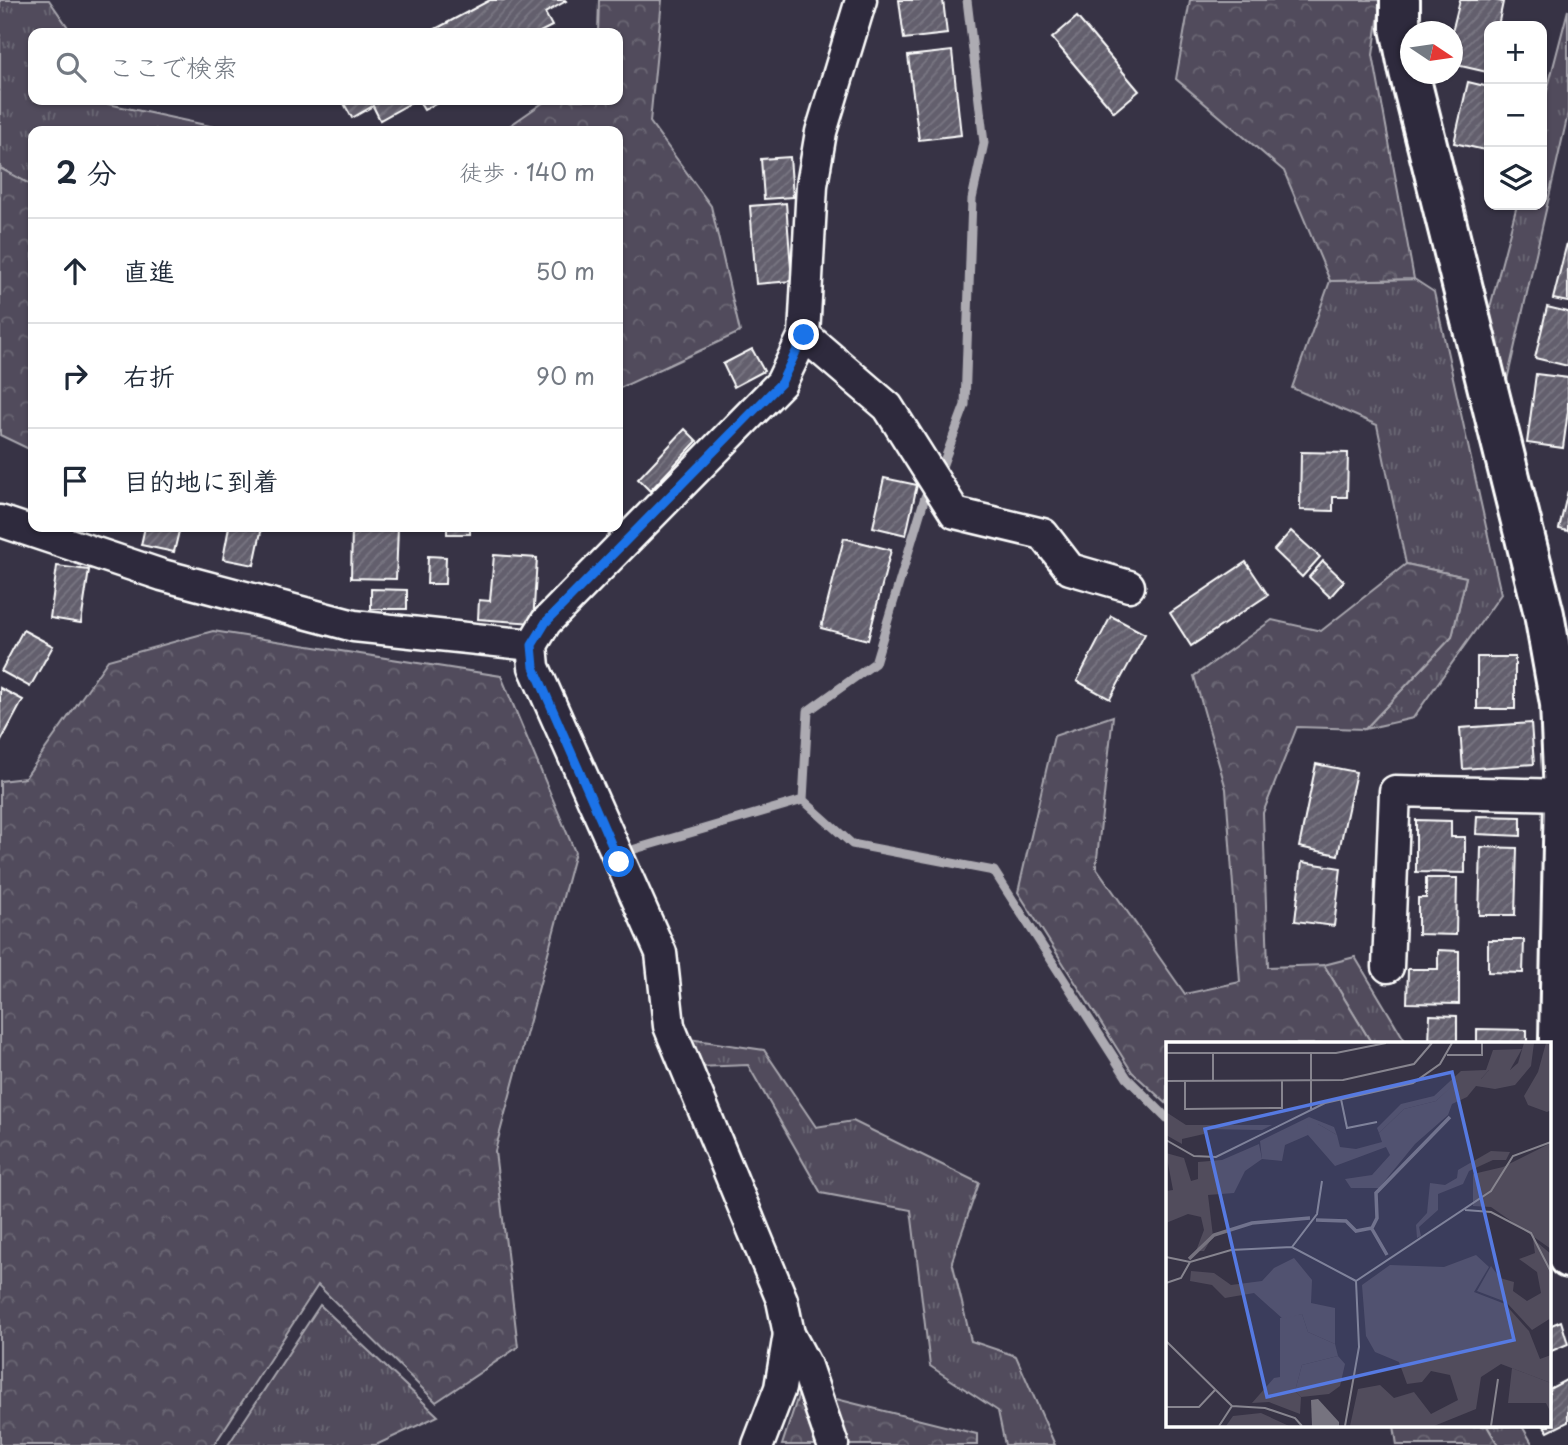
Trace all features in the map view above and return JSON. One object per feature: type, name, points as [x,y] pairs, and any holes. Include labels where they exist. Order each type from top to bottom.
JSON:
[{"type":"street","points":[[833,1445],[806,1366],[789,1334],[782,1300],[668,1026],[661,953],[534,667],[532,645],[546,622],[781,383],[804,335],[812,185],[819,145],[861,0]]},
{"type":"street","points":[[1400,0],[1400,28],[1409,72],[1556,617],[1564,795],[1559,1219],[1568,1258]]},
{"type":"street","points":[[804,335],[888,407],[955,513],[1043,534],[1070,569],[1129,586]]},
{"type":"street","points":[[0,521],[28,530]]},
{"type":"street","points":[[33,532],[162,575],[354,626],[532,645]]},
{"type":"street","points":[[1388,967],[1395,791],[1564,795]]},
{"type":"street","points":[[758,1445],[780,1388],[789,1334]]},
{"type":"green space","points":[[0,0],[49,0],[69,28],[28,28],[28,105],[113,105],[210,126],[28,126],[28,183],[0,168]]},
{"type":"green space","points":[[599,0],[662,0],[650,122],[711,206],[740,332],[623,387],[623,126],[509,126],[540,105],[623,105],[623,28],[598,28]]},
{"type":"green space","points":[[1190,0],[1381,0],[1373,55],[1414,279],[1330,281],[1284,171],[1176,79]]},
{"type":"green space","points":[[1568,10],[1568,114],[1547,206],[1547,147],[1547,91]]},
{"type":"green space","points":[[0,168],[28,183],[28,449],[0,435]]},
{"type":"green space","points":[[1516,210],[1546,210],[1507,380],[1488,315]]},
{"type":"green space","points":[[1414,279],[1434,292],[1501,594],[1413,718],[1365,729],[1452,637],[1466,577],[1406,564],[1377,425],[1292,388],[1330,281]]},
{"type":"green space","points":[[1406,564],[1466,577],[1452,637],[1365,729],[1297,727],[1263,813],[1268,967],[1324,965],[1371,1042],[1166,1042],[1166,1103],[1132,1072],[1018,892],[1054,736],[1113,716],[1096,867],[1185,994],[1240,982],[1226,789],[1194,676],[1272,620],[1321,631]]},
{"type":"green space","points":[[213,631],[501,676],[575,852],[495,1151],[518,1347],[436,1402],[318,1285],[214,1445],[0,1445],[0,781],[25,778],[108,660]]},
{"type":"green space","points":[[1355,957],[1406,1042],[1371,1042],[1324,965]]},
{"type":"green space","points":[[689,1039],[764,1050],[816,1127],[853,1121],[979,1183],[952,1261],[971,1341],[1016,1356],[1055,1445],[1005,1445],[998,1411],[930,1366],[911,1210],[821,1193],[748,1065],[698,1067]]},
{"type":"green space","points":[[320,1305],[438,1416],[376,1445],[228,1445]]},
{"type":"green space","points":[[800,1390],[977,1434],[977,1445],[782,1445]]},
{"type":"green space","points":[[1394,1428],[1488,1428],[1498,1445],[1397,1445]]},
{"type":"green space","points":[[1488,1428],[1523,1428],[1533,1445],[1498,1445]]},
{"type":"building","points":[[490,0],[566,1],[545,13],[552,26],[548,28],[437,28]]},
{"type":"building","points":[[899,0],[943,0],[947,34],[904,39]]},
{"type":"building","points":[[1460,0],[1503,2],[1499,21],[1484,21],[1484,71],[1463,67],[1463,21],[1455,21]]},
{"type":"building","points":[[1077,17],[1139,91],[1114,112],[1052,38]]},
{"type":"building","points":[[952,51],[961,135],[919,140],[908,56]]},
{"type":"building","points":[[1468,82],[1484,86],[1484,150],[1454,143]]},
{"type":"building","points":[[345,105],[407,105],[380,120],[373,106],[352,118]]},
{"type":"building","points":[[421,105],[434,105],[424,110]]},
{"type":"building","points":[[790,157],[793,197],[764,199],[761,159]]},
{"type":"building","points":[[786,203],[792,281],[756,284],[750,206]]},
{"type":"building","points":[[1568,243],[1568,302],[1553,299]]},
{"type":"building","points":[[1547,307],[1568,312],[1568,366],[1535,358]]},
{"type":"building","points":[[752,349],[764,371],[734,387],[723,364]]},
{"type":"building","points":[[1536,374],[1568,378],[1568,411],[1563,448],[1527,443]]},
{"type":"building","points":[[685,429],[697,441],[650,491],[638,479]]},
{"type":"building","points":[[1301,452],[1348,453],[1347,497],[1333,497],[1333,511],[1300,510]]},
{"type":"building","points":[[884,478],[917,485],[906,535],[873,527]]},
{"type":"building","points":[[1568,491],[1568,531],[1559,529]]},
{"type":"building","points":[[1291,531],[1320,557],[1302,577],[1274,550]]},
{"type":"building","points":[[144,532],[179,532],[174,552],[141,545]]},
{"type":"building","points":[[228,532],[261,532],[254,565],[223,559]]},
{"type":"building","points":[[352,532],[398,532],[396,579],[351,578]]},
{"type":"building","points":[[447,532],[470,532],[470,534]]},
{"type":"building","points":[[844,538],[891,550],[868,640],[821,628]]},
{"type":"building","points":[[494,555],[537,558],[533,623],[478,619],[479,600],[490,601]]},
{"type":"building","points":[[428,556],[446,557],[445,584],[427,584]]},
{"type":"building","points":[[1323,561],[1344,581],[1330,597],[1309,577]]},
{"type":"building","points":[[1246,562],[1268,595],[1191,646],[1170,613]]},
{"type":"building","points":[[57,566],[89,570],[81,623],[50,618]]},
{"type":"building","points":[[371,589],[407,590],[407,609],[371,609]]},
{"type":"building","points":[[1111,616],[1145,634],[1110,699],[1077,681]]},
{"type":"building","points":[[23,630],[53,646],[30,687],[1,671]]},
{"type":"building","points":[[1477,657],[1515,657],[1515,709],[1477,709]]},
{"type":"building","points":[[0,688],[23,700],[1,741],[0,740]]},
{"type":"building","points":[[1531,723],[1534,764],[1463,769],[1460,728]]},
{"type":"building","points":[[1316,764],[1356,772],[1338,855],[1299,847]]},
{"type":"building","points":[[1477,816],[1521,817],[1521,836],[1476,834]]},
{"type":"building","points":[[1416,820],[1451,821],[1451,837],[1465,837],[1465,873],[1416,872]]},
{"type":"building","points":[[1481,847],[1517,848],[1515,915],[1479,915]]},
{"type":"building","points":[[1302,862],[1341,868],[1334,926],[1295,921]]},
{"type":"building","points":[[1426,878],[1457,878],[1456,935],[1418,934],[1418,898],[1426,898]]},
{"type":"building","points":[[1488,940],[1524,940],[1523,973],[1488,972]]},
{"type":"building","points":[[1438,950],[1459,951],[1459,1004],[1407,1003],[1408,969],[1438,969]]},
{"type":"building","points":[[1430,1015],[1457,1016],[1457,1042],[1429,1042]]},
{"type":"building","points":[[1477,1029],[1527,1030],[1527,1042],[1477,1042]]},
{"type":"building","points":[[1561,1321],[1568,1344],[1550,1352],[1550,1326]]},
{"type":"building","points":[[1568,1379],[1568,1422],[1548,1432],[1545,1428],[1550,1428],[1550,1388]]},
{"type":"waterway","points":[[940,472],[965,405],[972,199],[984,143],[967,0]]},
{"type":"waterway","points":[[925,497],[875,663],[808,711],[803,800],[852,844],[994,871],[1127,1078],[1166,1117]]},
{"type":"waterway","points":[[635,849],[803,800]]},
{"type":"route","points":[[619,862],[534,667],[532,645],[546,622],[781,383],[804,335]]}]
